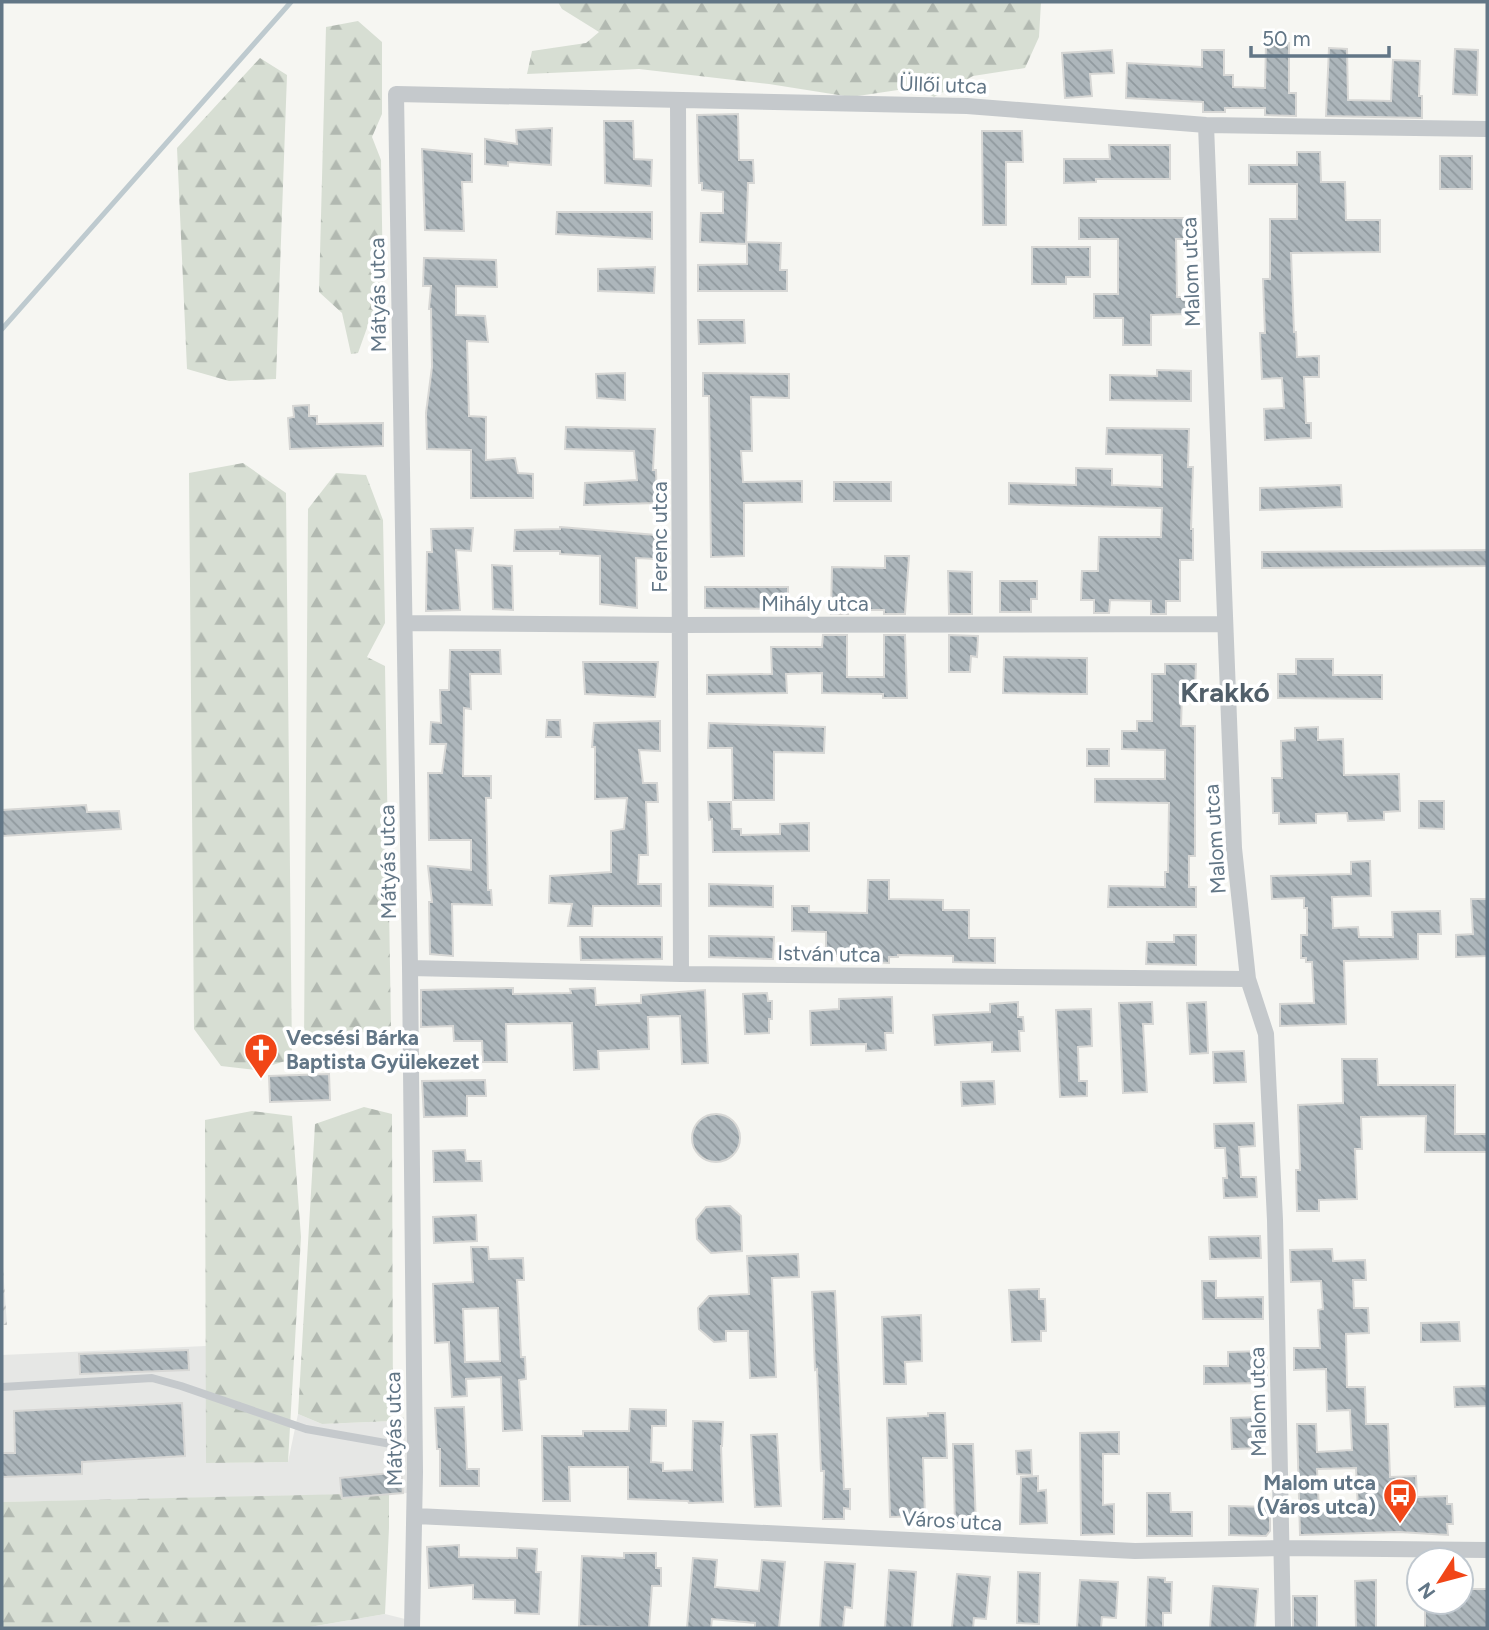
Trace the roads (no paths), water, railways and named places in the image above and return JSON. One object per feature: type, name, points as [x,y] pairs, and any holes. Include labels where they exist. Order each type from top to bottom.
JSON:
[{"type":"street","name":"Üllői utca","points":[[396,94],[967,106],[1206,125],[1487,129]]},
{"type":"street","name":"Mátyás utca","points":[[396,94],[416,1516],[412,1628]]},
{"type":"street","name":"Ferenc utca","points":[[678,100],[681,974]]},
{"type":"street","name":"Malom utca","points":[[1206,125],[1234,848],[1248,979],[1266,1034],[1275,1220],[1283,1628]]},
{"type":"street","name":"Mihály utca","points":[[405,622],[681,625],[1224,624]]},
{"type":"street","name":"István utca","points":[[410,968],[681,974],[1248,979]]},
{"type":"street","name":"Város utca","points":[[416,1516],[1135,1551],[1283,1548],[1487,1550]]},
{"type":"lane","points":[[2,1387],[152,1378],[306,1429],[414,1448]]},
{"type":"waterway","points":[[2,329],[291,2]]},
{"type":"place","name":"Vecsési Bárka Baptista Gyülekezet","points":[[261,1080]]},
{"type":"place","name":"Malom utca (Város utca)","points":[[1400,1525]]},
{"type":"district","name":"Krakkó","points":[[1225,692]]}]
